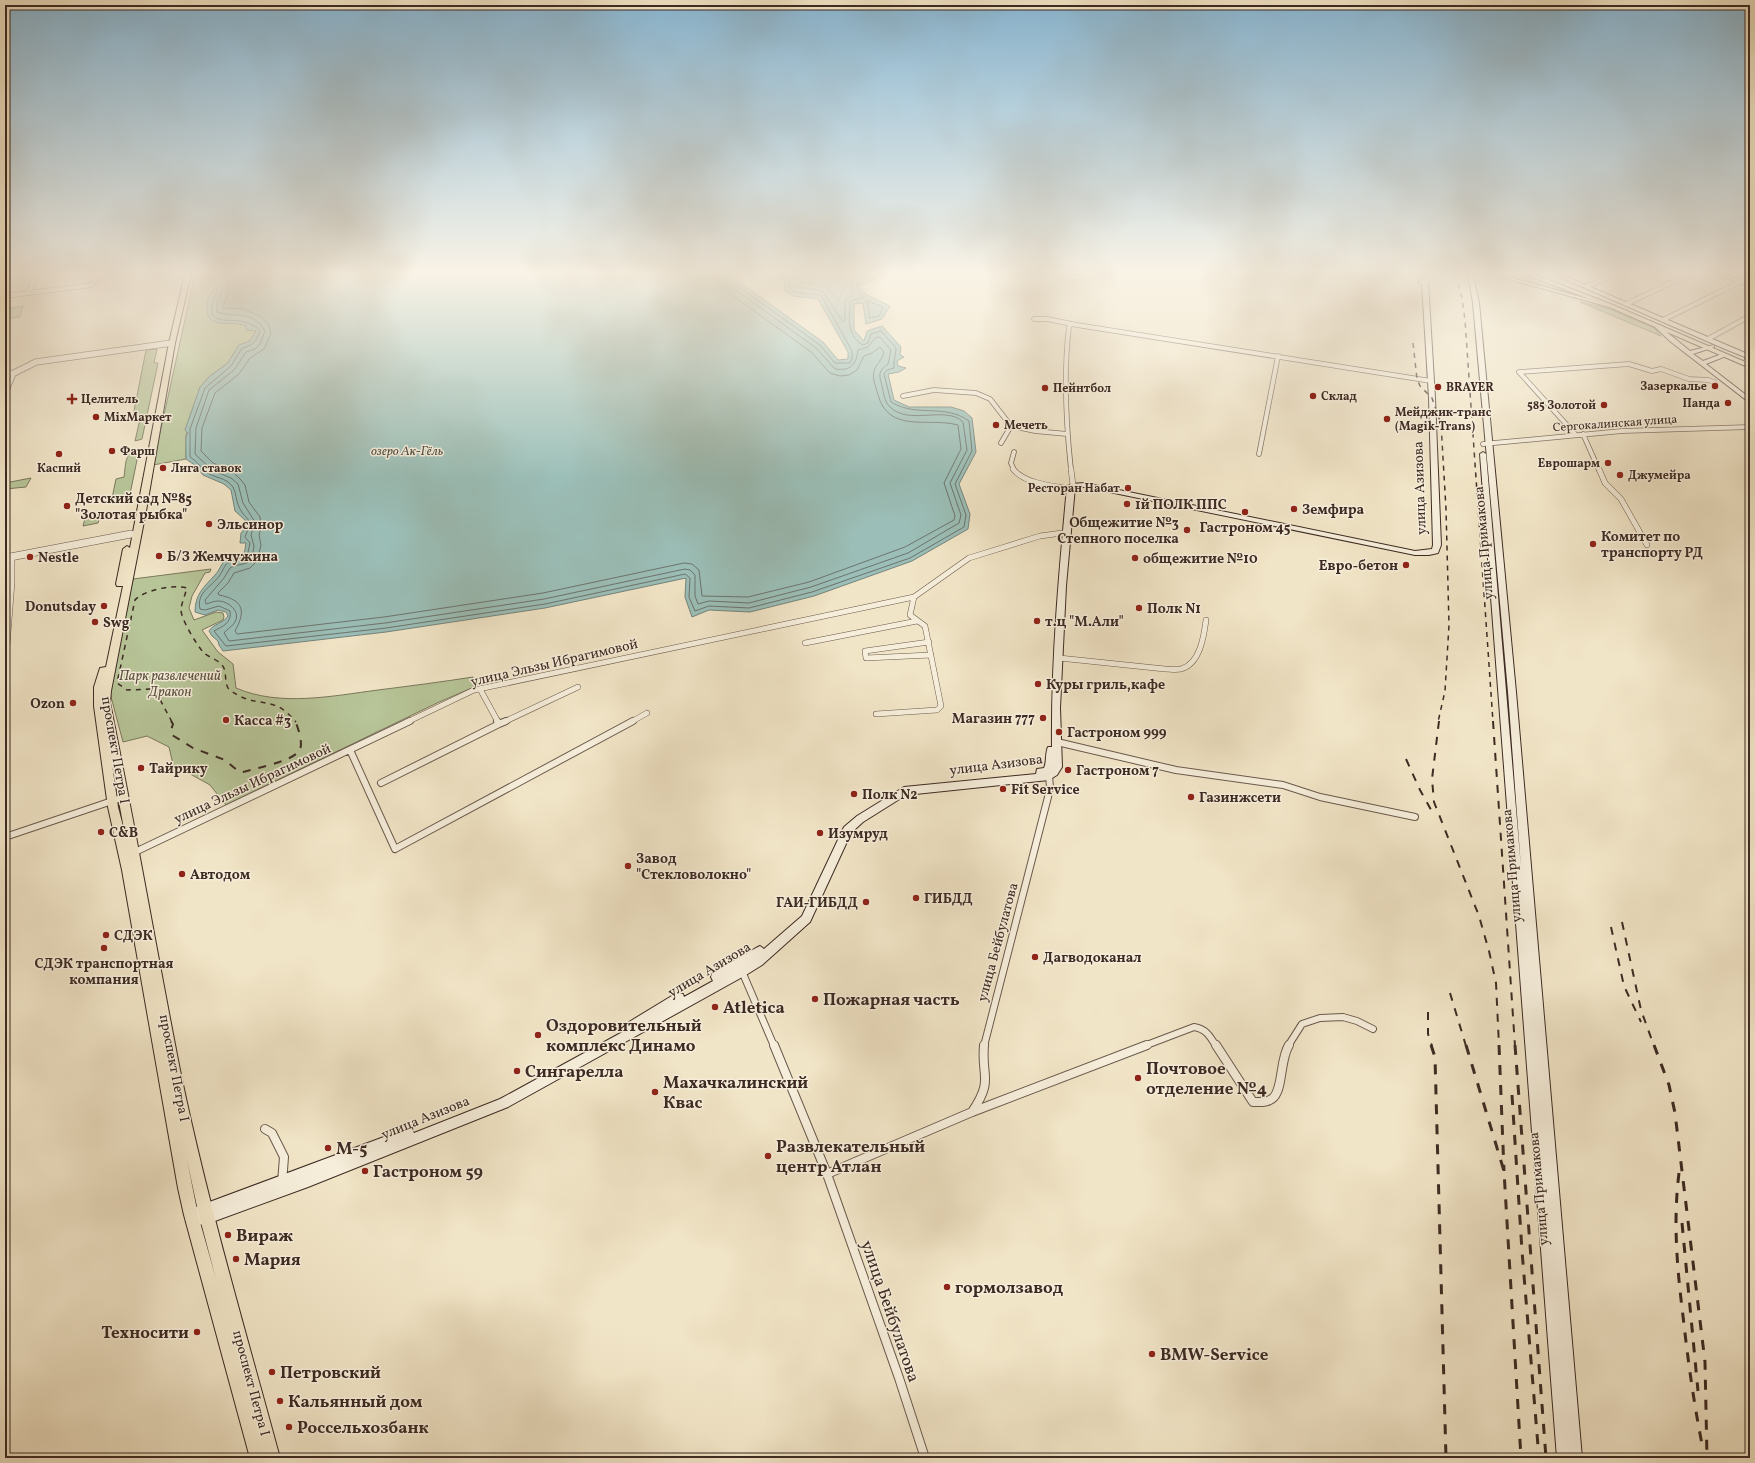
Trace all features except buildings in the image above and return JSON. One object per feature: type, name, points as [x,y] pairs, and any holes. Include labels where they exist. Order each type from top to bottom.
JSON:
[{"type":"main road","name":"улица Азизова","points":[[1071,486],[1080,481],[1340,535],[1425,551],[1431,548],[1433,544],[1433,501],[1427,342]]},
{"type":"main road","name":"улица Примакова","points":[[1475,342],[1512,692],[1575,1458]]},
{"type":"main road","name":"улица Примакова","points":[[1479,342],[1564,1458]]},
{"type":"main road","points":[[1677,342],[1750,401]]},
{"type":"main road","points":[[1699,342],[1749,360]]},
{"type":"main road","points":[[1702,342],[1724,355],[1749,360]]},
{"type":"main road","points":[[1706,342],[1732,350]]},
{"type":"main road","points":[[1715,342],[1749,360]]},
{"type":"main road","name":"проспект Петра I","points":[[170,343],[99,688],[99,706],[118,799],[133,853],[146,926],[156,969],[199,1217],[272,1458]]},
{"type":"main road","name":"проспект Петра I","points":[[170,343],[143,503],[106,691],[105,703],[128,870],[170,1111],[199,1217],[258,1458]]},
{"type":"main road","points":[[1690,353],[1709,346]]},
{"type":"main road","points":[[1703,363],[1724,355]]},
{"type":"main road","name":"улица Азизова","points":[[199,1217],[282,1185],[308,1182],[504,1103],[655,1020],[706,990],[740,968],[794,924],[805,912],[842,830],[858,815],[904,787],[1046,772],[1049,768],[1051,760],[1057,596],[1062,533],[1071,486]]},
{"type":"main road","name":"улица Азизова","points":[[740,968],[758,961],[806,919],[847,830],[872,811],[904,791],[1049,776],[1054,772],[1057,767],[1056,708],[1062,586],[1071,486]]},
{"type":"street","points":[[1014,452],[1011,460],[1012,468],[1027,479],[1071,486],[1067,434],[1065,357],[1067,342]]},
{"type":"street","points":[[1189,342],[1429,381]]},
{"type":"street","points":[[5,374],[14,373],[36,362],[170,343]]},
{"type":"street","points":[[1259,454],[1278,356]]},
{"type":"street","points":[[1576,435],[1518,372],[1629,364],[1652,371],[1661,369],[1689,379],[1708,380],[1714,382]]},
{"type":"street","points":[[5,395],[14,373]]},
{"type":"street","points":[[903,396],[934,390],[976,393],[990,399],[1011,426],[1035,431],[1067,434]]},
{"type":"street","points":[[1001,443],[1011,426]]},
{"type":"street","name":"Сергокалинская улица","points":[[1486,444],[1583,434],[1750,426]]},
{"type":"street","points":[[1583,434],[1605,483],[1621,499],[1647,545]]},
{"type":"street","points":[[876,714],[937,710],[941,706],[925,626],[910,615],[914,597],[969,558],[1040,536],[1062,533]]},
{"type":"street","points":[[5,671],[12,582],[8,557],[131,534]]},
{"type":"street","name":"улица Эльзы Ибрагимовой","points":[[133,853],[480,689],[914,597]]},
{"type":"street","points":[[1059,658],[1165,669],[1180,669],[1190,663],[1199,650],[1206,620]]},
{"type":"street","points":[[806,643],[917,621]]},
{"type":"street","points":[[929,642],[865,652],[866,658],[931,655]]},
{"type":"street","points":[[381,783],[499,724],[578,687]]},
{"type":"street","points":[[480,689],[499,724]]},
{"type":"street","points":[[350,750],[395,848],[647,712]]},
{"type":"street","points":[[1057,742],[1176,770],[1283,784],[1320,797],[1415,817]]},
{"type":"street","name":"улица Бейбулатова","points":[[972,1112],[983,1096],[986,1087],[986,1073],[982,1055],[1048,797],[1050,787],[1049,776]]},
{"type":"street","points":[[5,837],[118,799]]},
{"type":"street","name":"улица Бейбулатова","points":[[740,968],[756,1002],[827,1174],[899,1378],[925,1458]]},
{"type":"street","points":[[827,1174],[972,1112],[1194,1027],[1201,1028],[1207,1032],[1253,1102],[1265,1102],[1274,1097],[1278,1087],[1286,1051],[1302,1024],[1320,1018],[1343,1017],[1357,1020],[1373,1029]]},
{"type":"street","points":[[265,1129],[272,1133],[284,1156],[282,1185]]},
{"type":"green space","points":[[180,342],[246,342],[239,345],[228,363],[210,376],[200,388],[186,436],[186,459],[153,465]]},
{"type":"green space","points":[[157,349],[154,363],[158,363],[142,439],[135,441],[141,415],[133,416],[146,350]]},
{"type":"green space","points":[[139,450],[129,499],[111,503],[116,479],[124,477],[128,456],[134,451]]},
{"type":"green space","points":[[31,478],[26,487],[5,489],[5,483]]},
{"type":"green space","points":[[101,513],[98,523],[83,526],[86,515]]},
{"type":"green space","name":"Парк развлечений Дракон","points":[[211,569],[210,572],[205,573],[192,596],[189,608],[194,620],[216,612],[223,613],[223,620],[202,630],[218,652],[233,664],[236,688],[253,694],[288,699],[324,697],[473,677],[474,687],[437,703],[226,805],[210,785],[185,771],[175,773],[169,747],[147,736],[123,742],[110,693],[133,579]]},
{"type":"water","name":"озеро Ак-Гёль","points":[[246,342],[823,342],[838,360],[848,359],[848,352],[842,342],[897,342],[901,347],[900,355],[904,357],[897,361],[898,366],[906,368],[899,372],[888,374],[894,400],[909,407],[951,407],[964,411],[972,418],[976,452],[959,484],[970,514],[968,529],[912,561],[814,596],[750,612],[709,610],[692,617],[685,597],[686,578],[545,608],[386,632],[223,651],[218,641],[209,631],[213,626],[226,619],[228,616],[226,612],[218,610],[205,615],[195,612],[195,606],[201,591],[217,573],[226,559],[231,556],[244,555],[246,543],[240,543],[241,533],[247,526],[245,520],[235,511],[231,490],[224,484],[203,475],[196,466],[186,459],[186,436],[188,433],[185,430],[200,387],[210,376],[228,363],[239,345]]},
{"type":"railway","points":[[1467,342],[1493,722]]},
{"type":"railway","points":[[1413,343],[1417,379],[1420,386],[1432,398],[1441,424],[1446,509],[1449,625],[1445,691],[1438,722]]},
{"type":"railway","points":[[172,722],[157,694],[152,689],[127,690],[117,683],[135,600],[145,593],[167,587],[187,588],[181,609],[183,619],[193,638],[203,652],[219,662],[225,670],[228,688],[237,695],[277,706],[292,717],[296,722]]},
{"type":"railway","points":[[171,721],[173,724],[171,730],[172,735],[193,748],[225,760],[238,771],[243,772],[281,761],[295,755],[299,751],[301,745],[301,740],[295,721]]},
{"type":"railway","points":[[1439,721],[1432,779],[1434,802],[1479,916],[1489,951],[1496,983],[1499,1046]]},
{"type":"railway","points":[[1493,721],[1515,1046]]},
{"type":"railway","points":[[1406,759],[1420,790],[1434,815]]},
{"type":"railway","points":[[1622,922],[1641,1010],[1654,1046]]},
{"type":"railway","points":[[1611,927],[1624,986],[1641,1022]]},
{"type":"railway","points":[[1450,993],[1466,1046]]},
{"type":"railway","points":[[1428,1012],[1428,1034],[1432,1046]]},
{"type":"railway","points":[[1431,1045],[1435,1057],[1446,1458]]},
{"type":"railway","points":[[1466,1045],[1504,1171]]},
{"type":"railway","points":[[1499,1045],[1504,1171]]},
{"type":"railway","points":[[1515,1045],[1546,1458]]},
{"type":"railway","points":[[1654,1045],[1669,1085],[1675,1113],[1705,1362],[1707,1458]]},
{"type":"railway","points":[[1512,1095],[1522,1251],[1539,1458]]},
{"type":"railway","points":[[1504,1171],[1521,1458]]},
{"type":"railway","points":[[1679,1173],[1676,1209],[1676,1244],[1679,1280],[1692,1383],[1703,1449]]},
{"type":"railway","points":[[1682,1223],[1698,1391]]},
{"type":"place","name":"Зазеркалье","points":[[1715,386]]},
{"type":"place","name":"BRAYER","points":[[1438,387]]},
{"type":"place","name":"Пейнтбол","points":[[1045,388]]},
{"type":"place","name":"Склад","points":[[1313,396]]},
{"type":"place","name":"Целитель","points":[[72,399]]},
{"type":"place","name":"Панда","points":[[1728,403]]},
{"type":"place","name":"585 Золотой","points":[[1604,405]]},
{"type":"place","name":"MixМаркет","points":[[96,417]]},
{"type":"place","name":"Мейджик-транс (Magik-Trans)","points":[[1387,419]]},
{"type":"place","name":"Мечеть","points":[[996,425]]},
{"type":"place","name":"Фарш","points":[[112,451]]},
{"type":"place","name":"Каспий","points":[[59,454]]},
{"type":"place","name":"Еврошарм","points":[[1608,463]]},
{"type":"place","name":"Лига ставок","points":[[163,468]]},
{"type":"place","name":"Джумейра","points":[[1620,475]]},
{"type":"place","name":"Ресторан Набат","points":[[1128,488]]},
{"type":"place","name":"1й ПОЛК ППС","points":[[1127,504]]},
{"type":"place","name":"Детский сад №85 \"Золотая рыбка\"","points":[[67,506]]},
{"type":"place","name":"Земфира","points":[[1294,509]]},
{"type":"place","name":"Гастроном 45","points":[[1245,512]]},
{"type":"place","name":"Эльсинор","points":[[209,524]]},
{"type":"place","name":"Общежитие №3 Степного поселка","points":[[1187,530]]},
{"type":"place","name":"Комитет по транспорту РД","points":[[1593,544]]},
{"type":"place","name":"Б/З Жемчужина","points":[[159,556]]},
{"type":"place","name":"Nestle","points":[[30,557]]},
{"type":"place","name":"общежитие №10","points":[[1135,558]]},
{"type":"place","name":"Евро-бетон","points":[[1406,565]]},
{"type":"place","name":"Donutsday","points":[[104,606]]},
{"type":"place","name":"Полк N1","points":[[1139,608]]},
{"type":"place","name":"т.ц \"М.Али\"","points":[[1037,621]]},
{"type":"place","name":"Swg","points":[[95,622]]},
{"type":"place","name":"Куры гриль,кафе","points":[[1038,684]]},
{"type":"place","name":"Ozon","points":[[73,703]]},
{"type":"place","name":"Магазин 777","points":[[1043,718]]},
{"type":"place","name":"Касса #3","points":[[226,720]]},
{"type":"place","name":"Гастроном 999","points":[[1059,732]]},
{"type":"place","name":"Тайрику","points":[[141,768]]},
{"type":"place","name":"Гастроном 7","points":[[1068,770]]},
{"type":"place","name":"Fit Service","points":[[1003,789]]},
{"type":"place","name":"Полк N2","points":[[854,794]]},
{"type":"place","name":"Газинжсети","points":[[1191,797]]},
{"type":"place","name":"С&В","points":[[101,832]]},
{"type":"place","name":"Изумруд","points":[[820,833]]},
{"type":"place","name":"Завод \"Стекловолокно\"","points":[[628,866]]},
{"type":"place","name":"Автодом","points":[[182,874]]},
{"type":"place","name":"ГИБДД","points":[[916,898]]},
{"type":"place","name":"ГАИ-ГИБДД","points":[[866,902]]},
{"type":"place","name":"СДЭК","points":[[106,935]]},
{"type":"place","name":"СДЭК транспортная компания","points":[[104,948]]},
{"type":"place","name":"Дагводоканал","points":[[1035,957]]},
{"type":"place","name":"Пожарная часть","points":[[815,999]]},
{"type":"place","name":"Atletica","points":[[715,1007]]},
{"type":"place","name":"Оздоровительный комплекс Динамо","points":[[538,1035]]},
{"type":"place","name":"Сингарелла","points":[[517,1071]]},
{"type":"place","name":"Почтовое отделение №4","points":[[1138,1078]]},
{"type":"place","name":"Махачкалинский Квас","points":[[655,1092]]},
{"type":"place","name":"М-5","points":[[328,1148]]},
{"type":"place","name":"Развлекательный центр Атлан","points":[[768,1156]]},
{"type":"place","name":"Гастроном 59","points":[[365,1171]]},
{"type":"place","name":"Вираж","points":[[228,1235]]},
{"type":"place","name":"Мария","points":[[236,1259]]},
{"type":"place","name":"гормолзавод","points":[[947,1287]]},
{"type":"place","name":"Техносити","points":[[197,1332]]},
{"type":"place","name":"BMW-Service","points":[[1152,1354]]},
{"type":"place","name":"Петровский","points":[[272,1372]]},
{"type":"place","name":"Кальянный дом","points":[[280,1401]]},
{"type":"place","name":"Россельхозбанк","points":[[289,1427]]}]
